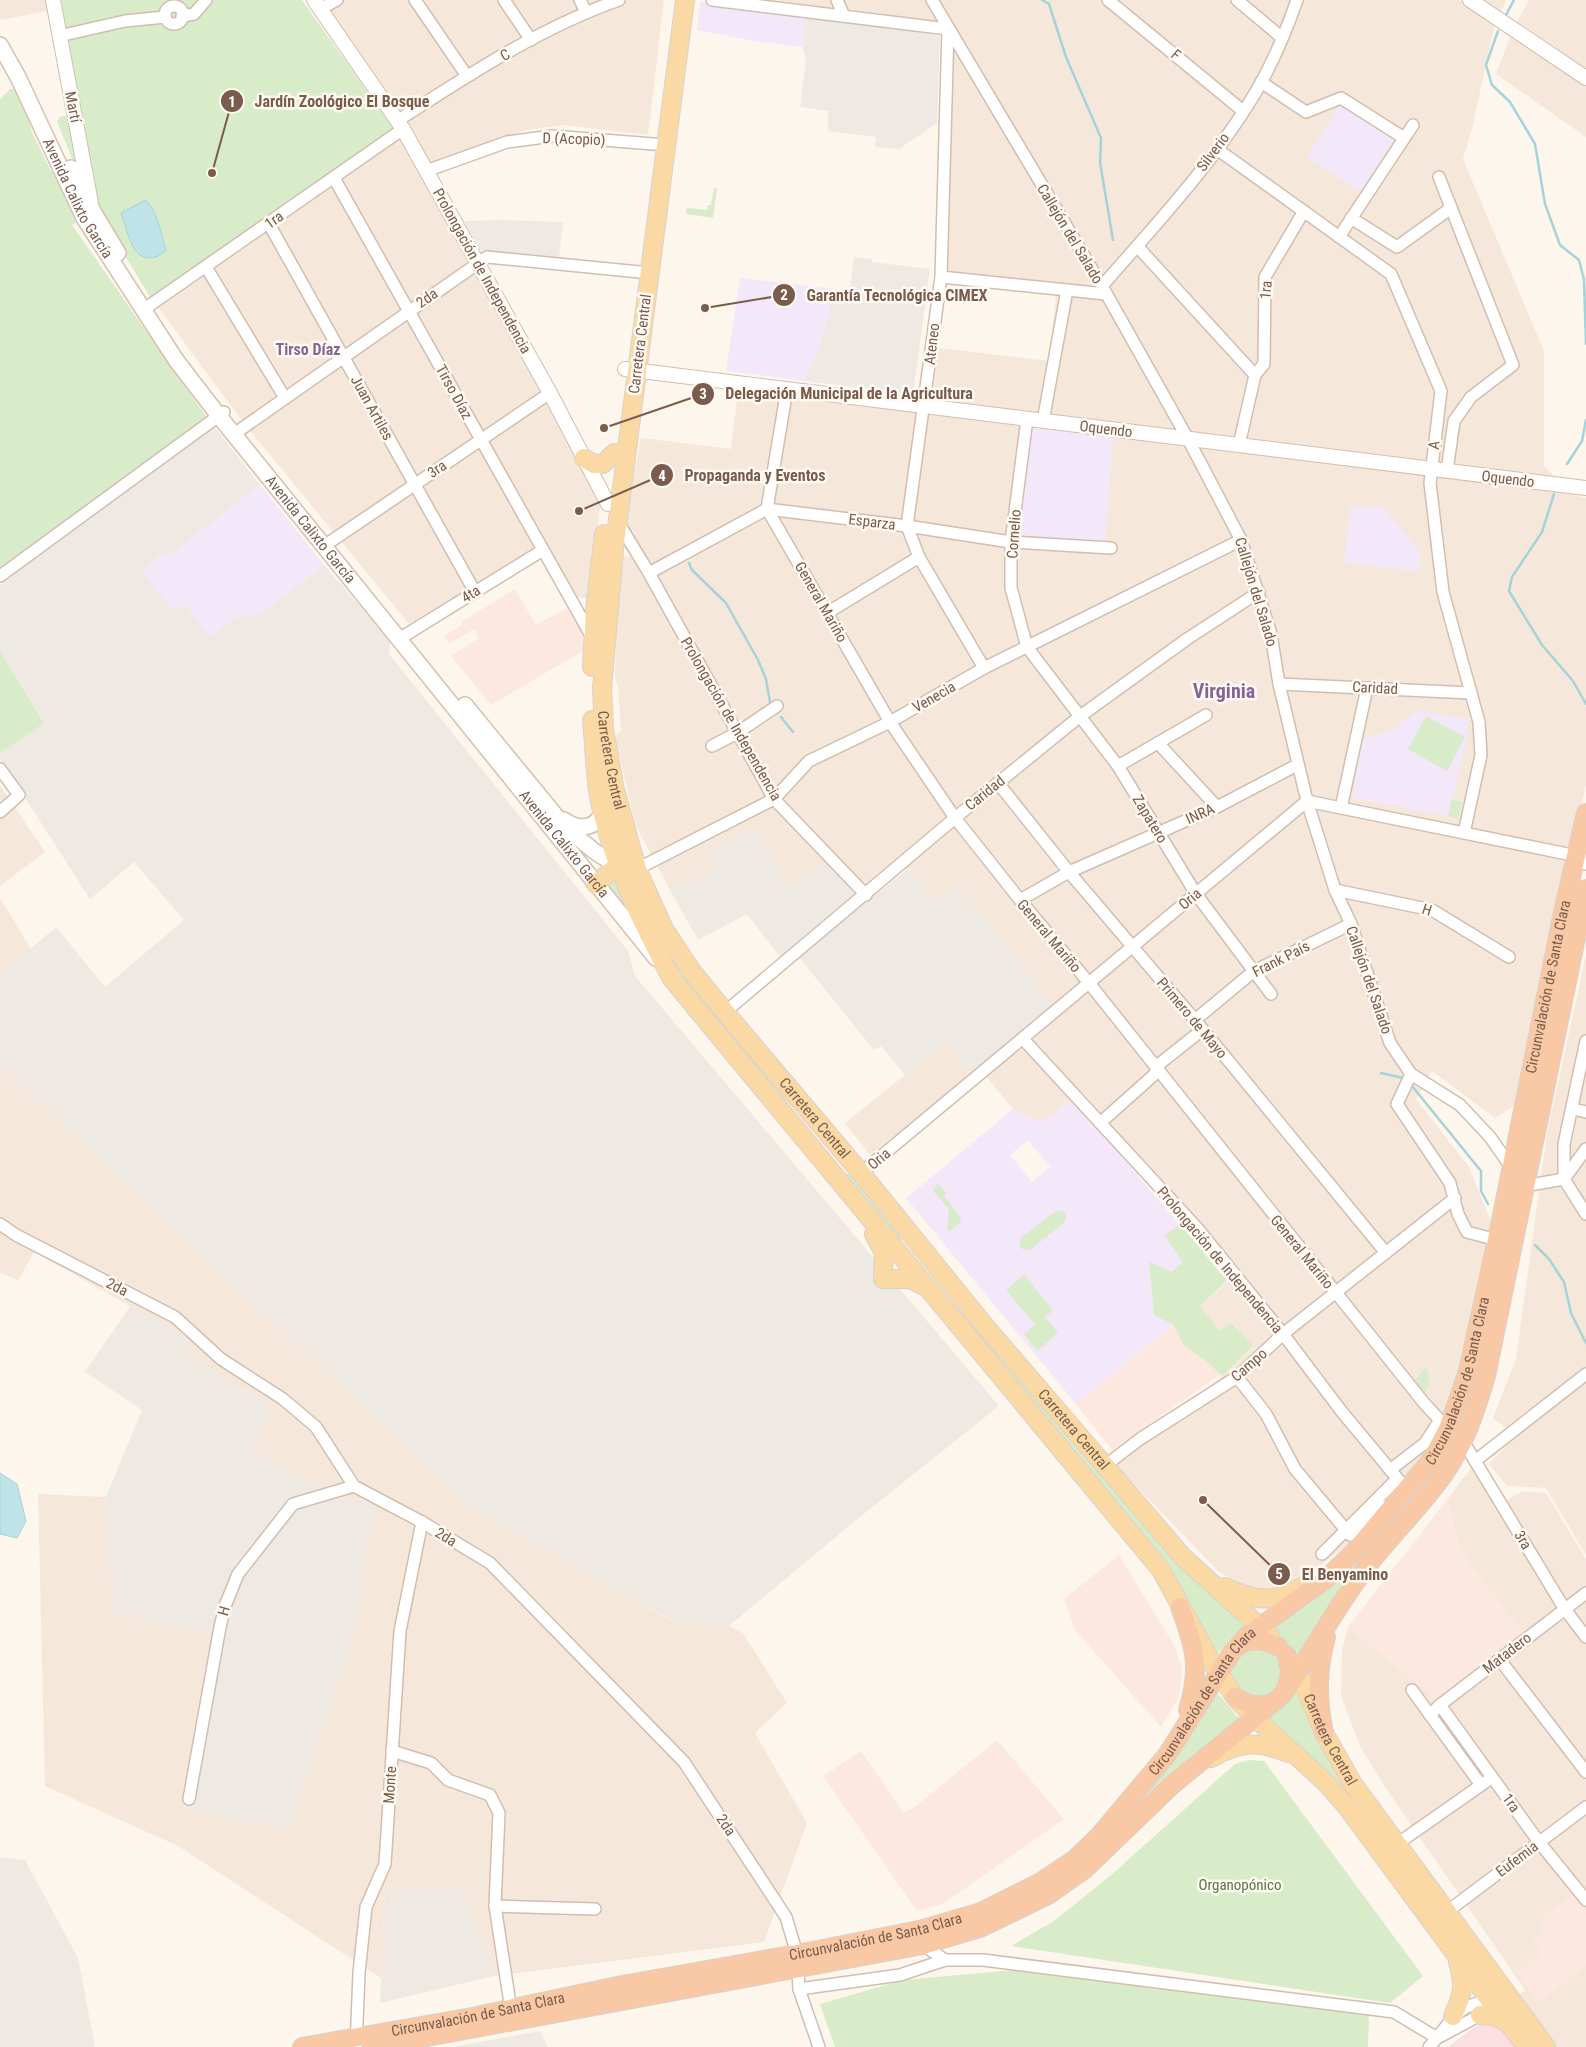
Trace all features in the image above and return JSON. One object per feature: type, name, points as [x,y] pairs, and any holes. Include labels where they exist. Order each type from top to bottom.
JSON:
[{"type":"highway","name":"Circunvalación de Santa Clara","points":[[302,2047],[357,2042],[384,2042],[529,2019],[797,1961],[919,1930],[981,1912],[1039,1884],[1075,1859],[1099,1836],[1166,1755],[1234,1649],[1261,1626],[1306,1595],[1346,1560],[1399,1481],[1432,1459],[1444,1425],[1468,1371],[1497,1240],[1561,921],[1583,857],[1586,813]]},
{"type":"highway","name":"Circunvalación de Santa Clara","points":[[384,2042],[511,2010],[622,1985],[922,1945],[980,1928],[1048,1895],[1085,1870],[1172,1785],[1279,1697],[1298,1674],[1365,1568],[1420,1506],[1445,1473],[1463,1441],[1477,1408],[1486,1376],[1586,889]]},
{"type":"highway","points":[[1180,1607],[1188,1626],[1196,1666],[1196,1682],[1182,1731]]},
{"type":"highway","points":[[1324,1733],[1319,1707],[1318,1686],[1322,1653],[1331,1620]]},
{"type":"highway","points":[[1258,1640],[1266,1641],[1283,1652],[1289,1663],[1290,1677],[1279,1697],[1264,1705],[1256,1706],[1233,1694],[1226,1672],[1234,1649],[1243,1643],[1258,1640]]},
{"type":"main road","name":"Carretera Central","points":[[597,709],[602,689],[601,610],[608,549],[608,504],[620,453],[644,272],[660,144],[673,0]]},
{"type":"main road","name":"Carretera Central","points":[[660,144],[684,0]]},
{"type":"main road","name":"Avenida Calixto García","points":[[0,32],[24,71],[94,213],[176,360],[403,636],[565,827],[594,851],[617,866]]},
{"type":"main road","name":"Avenida Calixto García","points":[[0,45],[18,77],[84,218],[147,307]]},
{"type":"main road","name":"Carretera Central","points":[[608,549],[618,521],[620,453]]},
{"type":"main road","points":[[584,458],[594,464],[603,464],[620,453]]},
{"type":"main road","name":"Carretera Central","points":[[601,610],[593,639],[597,709],[607,791],[637,869],[664,929],[691,970],[861,1173],[985,1326],[1183,1556],[1261,1626],[1283,1652],[1304,1685],[1324,1733],[1354,1784],[1396,1844],[1448,1911],[1492,2003],[1546,2047]]},
{"type":"main road","name":"Avenida Calixto García","points":[[403,636],[672,979]]},
{"type":"main road","name":"Carretera Central","points":[[607,791],[602,813],[617,866],[641,919],[672,979],[1161,1570],[1218,1673],[1233,1694],[1255,1718],[1325,1782],[1347,1807],[1492,2003],[1527,2047]]},
{"type":"main road","points":[[552,812],[579,828],[595,823],[600,819],[602,813]]},
{"type":"main road","points":[[596,884],[623,861],[630,849]]},
{"type":"main road","points":[[617,866],[637,882],[664,929]]},
{"type":"main road","points":[[772,1100],[803,1124],[842,1168],[849,1172],[861,1173]]},
{"type":"main road","points":[[856,1202],[859,1214],[882,1246],[884,1262],[883,1279],[910,1280],[924,1285],[929,1290]]},
{"type":"main road","points":[[908,1265],[925,1251]]},
{"type":"main road","points":[[1208,1579],[1240,1595],[1254,1599],[1277,1598],[1290,1594],[1318,1579],[1346,1560]]},
{"type":"main road","points":[[1197,1765],[1232,1747],[1259,1744],[1288,1753],[1325,1782]]},
{"type":"main road","points":[[1453,2016],[1462,1995],[1463,1978],[1456,1954]]},
{"type":"street","name":"Martí","points":[[53,0],[94,213]]},
{"type":"street","points":[[59,36],[125,21],[165,17],[169,22],[175,24],[180,21],[182,16],[194,14],[206,0]]},
{"type":"street","points":[[317,4],[337,0]]},
{"type":"street","points":[[415,0],[467,76]]},
{"type":"street","points":[[504,0],[531,40]]},
{"type":"street","points":[[580,0],[586,12]]},
{"type":"street","name":"C","points":[[400,125],[467,76],[586,12],[619,0]]},
{"type":"street","points":[[712,0],[948,29]]},
{"type":"street","points":[[837,0],[844,16]]},
{"type":"street","name":"Callejón del Salado","points":[[932,0],[1104,290],[1188,439],[1241,540],[1272,634],[1279,684],[1307,801],[1335,890],[1351,924],[1390,1043],[1412,1074],[1460,1105],[1490,1137],[1511,1167]]},
{"type":"street","name":"F","points":[[1108,0],[1243,111]]},
{"type":"street","points":[[1237,0],[1281,37]]},
{"type":"street","name":"Silverio","points":[[1104,290],[1137,246],[1217,149],[1243,111],[1261,82],[1297,0]]},
{"type":"street","points":[[1470,0],[1586,78]]},
{"type":"street","name":"Prolongación de Independencia","points":[[317,4],[400,125],[550,393],[608,504],[649,573],[774,799],[866,895]]},
{"type":"street","name":"Ateneo","points":[[907,526],[941,277],[948,29]]},
{"type":"street","points":[[1261,82],[1306,112],[1341,98],[1404,138]]},
{"type":"street","name":"1ra","points":[[147,307],[334,178],[400,125]]},
{"type":"street","points":[[1339,237],[1413,125]]},
{"type":"street","name":"D (Acopio)","points":[[426,171],[508,142],[552,136],[660,144]]},
{"type":"street","name":"A","points":[[1217,149],[1390,274],[1441,391],[1430,483],[1443,592],[1479,722],[1481,756],[1464,833]]},
{"type":"street","points":[[1439,177],[1513,365],[1470,396],[1454,421],[1447,471]]},
{"type":"street","name":"Tirso Díaz","points":[[334,178],[593,639]]},
{"type":"street","points":[[1352,218],[1397,246],[1452,208]]},
{"type":"street","name":"1ra","points":[[1239,445],[1255,375],[1264,364],[1265,277],[1304,211]]},
{"type":"street","name":"Juan Artiles","points":[[269,224],[475,592]]},
{"type":"street","points":[[1137,246],[1255,375]]},
{"type":"street","name":"2da","points":[[237,432],[487,257],[644,272]]},
{"type":"street","points":[[206,267],[285,398]]},
{"type":"street","points":[[941,277],[1067,290],[1104,290]]},
{"type":"street","points":[[1043,421],[1067,290]]},
{"type":"street","name":"Oquendo","points":[[631,370],[1586,488]]},
{"type":"street","points":[[649,573],[767,509],[787,389]]},
{"type":"street","name":"3ra","points":[[327,543],[550,393]]},
{"type":"street","points":[[0,576],[222,414]]},
{"type":"street","name":"Cornelio","points":[[1026,647],[1012,588],[1011,542],[1027,419]]},
{"type":"street","name":"Esparza","points":[[767,509],[907,526],[1011,542],[1111,548]]},
{"type":"street","name":"General Mariño","points":[[767,509],[890,722],[956,818],[1335,1293],[1444,1425]]},
{"type":"street","points":[[907,526],[920,557],[984,668]]},
{"type":"street","name":"Venecia","points":[[637,869],[774,799],[809,762],[890,722],[984,668],[1241,540]]},
{"type":"street","points":[[608,549],[628,546],[635,551]]},
{"type":"street","name":"4ta","points":[[403,636],[543,550]]},
{"type":"street","points":[[827,612],[920,557]]},
{"type":"street","name":"Caridad","points":[[725,1012],[1079,717],[1187,639],[1259,592]]},
{"type":"street","points":[[575,606],[601,610]]},
{"type":"street","name":"Zapatero","points":[[1026,647],[1118,766],[1196,894],[1271,994]]},
{"type":"street","name":"Caridad","points":[[1279,684],[1471,693]]},
{"type":"street","points":[[1340,808],[1367,688]]},
{"type":"street","points":[[712,746],[736,733],[777,706]]},
{"type":"street","points":[[1118,766],[1206,715]]},
{"type":"street","points":[[1158,743],[1217,807]]},
{"type":"street","name":"INRA","points":[[1020,900],[1069,872],[1217,807],[1297,765]]},
{"type":"street","points":[[0,769],[18,795],[0,812]]},
{"type":"street","name":"Primero de Mayo","points":[[998,783],[1069,872],[1386,1253]]},
{"type":"street","points":[[1307,801],[1583,857]]},
{"type":"street","name":"Oria","points":[[861,1173],[1307,801]]},
{"type":"street","name":"H","points":[[1335,890],[1432,910],[1509,957]]},
{"type":"street","name":"Frank País","points":[[1194,1020],[1254,971],[1351,924]]},
{"type":"street","points":[[1100,1123],[1155,1074],[1158,1065],[1202,1030]]},
{"type":"street","name":"Prolongación de Independencia","points":[[1022,1039],[1198,1229],[1283,1334],[1342,1412],[1399,1481]]},
{"type":"street","points":[[1586,1042],[1573,1110],[1564,1144],[1564,1179],[1586,1214]]},
{"type":"street","points":[[1412,1074],[1397,1104],[1450,1183],[1458,1214],[1467,1232],[1497,1240]]},
{"type":"street","points":[[1573,1110],[1586,1112]]},
{"type":"street","points":[[1524,1186],[1564,1179],[1586,1149]]},
{"type":"street","name":"Campo","points":[[1106,1465],[1140,1439],[1237,1377],[1283,1334],[1455,1198]]},
{"type":"street","name":"2da","points":[[0,1224],[16,1235],[175,1317],[221,1358],[283,1399],[316,1427],[354,1486],[422,1522],[490,1563],[684,1762],[786,1917],[797,1961],[799,1989]]},
{"type":"street","points":[[1475,1461],[1586,1374]]},
{"type":"street","points":[[1237,1377],[1266,1414],[1295,1468],[1350,1535],[1378,1512],[1425,1443],[1444,1425]]},
{"type":"street","name":"3ra","points":[[1463,1441],[1564,1608],[1586,1637]]},
{"type":"street","name":"H","points":[[190,1800],[224,1606],[238,1574],[293,1504],[354,1486]]},
{"type":"street","name":"Monte","points":[[357,2042],[359,1973],[366,1907],[385,1864],[400,1631],[422,1522]]},
{"type":"street","points":[[1322,1554],[1346,1530]]},
{"type":"street","name":"Matadero","points":[[1430,1715],[1440,1705],[1500,1660],[1564,1608],[1586,1593]]},
{"type":"street","points":[[1500,1660],[1586,1772]]},
{"type":"street","points":[[1412,1690],[1481,1785]]},
{"type":"street","name":"1ra","points":[[1440,1705],[1539,1842],[1586,1900]]},
{"type":"street","points":[[392,1750],[431,1763],[448,1780],[490,1795],[499,1813],[495,1906],[511,2010]]},
{"type":"street","points":[[1396,1844],[1492,1777]]},
{"type":"street","name":"Eufemia","points":[[1448,1911],[1586,1807]]},
{"type":"street","points":[[495,1906],[595,1909]]},
{"type":"street","points":[[922,1945],[945,1960]]},
{"type":"street","points":[[819,2047],[799,1989],[900,1975],[945,1960],[982,1960],[1394,2012],[1433,2043]]},
{"type":"street","points":[[1433,2043],[1453,2016],[1476,2002],[1492,2003]]},
{"type":"street","points":[[1433,2043],[1492,2003]]},
{"type":"shaded area","points":[[0,0],[49,0],[51,10],[2,20],[0,19]]},
{"type":"shaded area","points":[[322,0],[664,0],[648,135],[564,125],[526,130],[418,168],[601,500],[589,598],[577,598],[544,544],[409,624],[243,422],[159,308],[413,130]]},
{"type":"shaded area","points":[[749,0],[1506,0],[1493,31],[1472,129],[1463,159],[1544,351],[1544,466],[1574,495],[1586,498],[1586,783],[1516,1105],[1495,1118],[1432,1071],[1416,1099],[1469,1167],[1492,1224],[1459,1374],[1449,1408],[1428,1454],[1368,1528],[1305,1578],[1272,1593],[1242,1585],[1218,1571],[1115,1464],[1222,1376],[1253,1347],[1233,1323],[1220,1331],[1200,1306],[1239,1272],[1082,1092],[1041,1123],[1013,1109],[979,1068],[958,884],[936,902],[909,868],[855,895],[827,862],[790,888],[709,853],[717,868],[670,890],[635,824],[615,737],[621,730],[618,688],[615,677],[618,556],[631,557],[645,581],[766,515],[789,396],[930,414],[939,348],[1049,361],[1056,295],[947,282],[951,25]]},
{"type":"shaded area","points":[[1529,0],[1586,0],[1586,137],[1496,74],[1513,29]]},
{"type":"shaded area","points":[[700,2],[805,14],[803,47],[754,41],[697,30]]},
{"type":"shaded area","points":[[805,14],[940,36],[937,123],[899,149],[875,147],[876,137],[828,131],[828,111],[800,107],[806,61],[803,47]]},
{"type":"shaded area","points":[[1340,105],[1394,139],[1361,192],[1307,158]]},
{"type":"shaded area","points":[[464,221],[563,222],[559,257],[480,250]]},
{"type":"shaded area","points":[[854,257],[872,259],[872,262],[930,269],[913,394],[804,381],[819,347],[835,289],[850,290]]},
{"type":"shaded area","points":[[740,278],[835,289],[819,347],[804,381],[726,371]]},
{"type":"shaded area","points":[[738,391],[780,396],[761,504],[652,566],[625,522],[641,438],[731,449]]},
{"type":"shaded area","points":[[214,426],[260,485],[169,556],[161,554],[142,571],[175,611],[184,603],[211,636],[237,616],[261,613],[324,565],[390,640],[389,654],[628,951],[635,976],[999,1406],[855,1521],[729,1626],[673,1621],[467,1505],[0,1066],[0,975],[56,927],[105,987],[184,920],[134,862],[90,899],[0,759],[0,753],[44,722],[0,651],[0,585]]},
{"type":"shaded area","points":[[1031,427],[1113,436],[1106,537],[1101,544],[1017,534]]},
{"type":"shaded area","points":[[260,485],[324,565],[261,613],[237,616],[211,636],[185,604],[175,611],[142,571],[162,554],[169,556]]},
{"type":"shaded area","points":[[1350,505],[1384,508],[1421,553],[1419,571],[1344,563]]},
{"type":"shaded area","points":[[515,589],[536,625],[571,606],[583,630],[583,651],[491,705],[451,656],[479,638],[474,629],[449,644],[444,636],[462,625],[461,622]]},
{"type":"shaded area","points":[[1417,711],[1467,719],[1468,736],[1448,816],[1352,798],[1363,739],[1392,730]]},
{"type":"shaded area","points":[[0,785],[45,852],[0,886]]},
{"type":"shaded area","points":[[755,828],[790,887],[827,862],[855,895],[781,958],[747,914],[698,940],[670,890],[717,868],[709,852]]},
{"type":"shaded area","points":[[909,868],[936,901],[958,884],[1056,1007],[971,1074],[946,1043],[905,1075],[881,1046],[874,1050],[798,956]]},
{"type":"shaded area","points":[[0,898],[31,949],[0,975]]},
{"type":"shaded area","points":[[1586,955],[1586,1555],[1546,1488],[1507,1486],[1489,1464],[1516,1436],[1493,1418],[1516,1359],[1547,1133]]},
{"type":"shaded area","points":[[946,1042],[971,1074],[870,1155],[845,1123]]},
{"type":"shaded area","points":[[0,1066],[467,1505],[672,1621],[729,1626],[743,1633],[787,1703],[755,1733],[807,1823],[764,1942],[494,1976],[464,1890],[385,1890],[381,1978],[178,1846],[45,1786],[38,1494],[106,1497],[112,1613],[212,1634],[184,1809],[288,1830],[352,1641],[374,1500],[331,1498],[255,1448],[255,1441],[273,1409],[187,1354],[192,1341],[34,1252],[18,1281],[0,1272]]},
{"type":"shaded area","points":[[1073,1099],[1227,1281],[1076,1404],[906,1198],[1013,1109],[1041,1123]],"holes":[[[1028,1140],[1050,1167],[1032,1182],[1010,1155]]]},
{"type":"shaded area","points":[[131,1305],[192,1341],[187,1354],[273,1409],[255,1441],[255,1448],[331,1498],[375,1500],[352,1641],[288,1830],[184,1809],[212,1635],[112,1613],[106,1497],[142,1410],[85,1372]]},
{"type":"shaded area","points":[[1186,1315],[1228,1369],[1112,1450],[1076,1404]]},
{"type":"shaded area","points":[[1474,1464],[1499,1505],[1523,1491],[1546,1493],[1586,1560],[1586,2047],[1448,2047],[1525,1990],[1385,1787],[1360,1746],[1341,1696],[1342,1650],[1348,1627],[1437,1699],[1522,1631],[1460,1549],[1447,1500]]},
{"type":"shaded area","points":[[1447,1500],[1460,1549],[1522,1631],[1437,1699],[1348,1627]]},
{"type":"shaded area","points":[[1119,1555],[1174,1645],[1182,1668],[1179,1697],[1161,1727],[1075,1630],[1064,1599]]},
{"type":"shaded area","points":[[997,1740],[1064,1819],[943,1904],[917,1911],[823,1776],[861,1751],[904,1813],[916,1806]]},
{"type":"shaded area","points":[[0,1857],[25,1860],[78,1958],[95,2047],[0,2047]]},
{"type":"shaded area","points":[[385,1890],[464,1890],[494,1976],[380,2003]]},
{"type":"shaded area","points":[[1574,1894],[1586,1910],[1586,1966],[1539,2002],[1517,1972],[1540,1955],[1540,1950],[1532,1940],[1543,1932],[1540,1919]]},
{"type":"shaded area","points":[[1484,2021],[1505,2029],[1518,2047],[1448,2047]]},
{"type":"shaded area","points":[[540,2031],[548,2047],[452,2047]]},
{"type":"green space","points":[[61,0],[302,0],[394,129],[150,297],[101,216]]},
{"type":"green space","points":[[10,89],[16,89],[28,113],[31,130],[51,171],[63,186],[77,217],[76,222],[72,225],[207,418],[0,567],[0,99]]},
{"type":"green space","points":[[61,116],[69,116],[78,164],[74,164],[57,121]]},
{"type":"green space","points":[[714,188],[717,189],[713,218],[686,214],[687,208],[707,210],[708,205],[711,205]]},
{"type":"green space","points":[[0,651],[44,723],[0,753]]},
{"type":"green space","points":[[1426,716],[1465,737],[1447,771],[1408,749]]},
{"type":"green space","points":[[1452,799],[1462,802],[1458,818],[1448,816]]},
{"type":"green space","points":[[615,874],[639,930],[602,883]]},
{"type":"green space","points":[[650,918],[800,1112],[773,1091],[705,1011],[669,955]]},
{"type":"green space","points":[[839,1170],[860,1180],[899,1226],[901,1242]]},
{"type":"green space","points":[[937,1184],[946,1193],[944,1196],[961,1218],[961,1221],[950,1231],[947,1229],[949,1209],[933,1191]]},
{"type":"green space","points":[[1056,1211],[1062,1211],[1066,1216],[1064,1223],[1030,1250],[1022,1249],[1019,1245],[1021,1238]]},
{"type":"green space","points":[[1180,1224],[1227,1281],[1200,1306],[1220,1331],[1232,1323],[1253,1346],[1222,1376],[1204,1359],[1184,1346],[1174,1325],[1154,1315],[1149,1262],[1172,1272],[1183,1262],[1165,1236]]},
{"type":"green space","points":[[1024,1275],[1053,1310],[1045,1317],[1058,1333],[1037,1351],[1024,1334],[1035,1325],[1006,1290]]},
{"type":"green space","points":[[949,1303],[977,1326],[1177,1564],[1248,1624],[1231,1638],[1217,1654],[1171,1570]]},
{"type":"green space","points":[[1426,1367],[1429,1382],[1427,1389],[1421,1396],[1412,1384]]},
{"type":"green space","points":[[1403,1507],[1406,1509],[1345,1579],[1328,1606],[1302,1663],[1271,1628]]},
{"type":"green space","points":[[1250,1645],[1281,1655],[1285,1682],[1266,1700],[1246,1699],[1230,1677],[1231,1663]]},
{"type":"green space","points":[[1298,1687],[1479,1968],[1476,1970],[1264,1721],[1281,1709]]},
{"type":"green space","points":[[1215,1690],[1243,1723],[1182,1765],[1105,1843],[1175,1761]]},
{"type":"green space","name":"Organopónico","points":[[1249,1760],[1264,1761],[1423,1976],[1390,2003],[1011,1946],[1054,1921],[1110,1876],[1235,1764]]},
{"type":"green space","points":[[1015,1970],[1369,2015],[1368,2047],[835,2047],[820,2004],[903,1980]]},
{"type":"water","points":[[146,200],[156,217],[166,250],[151,258],[139,254],[133,247],[121,213]]},
{"type":"water","points":[[0,1473],[17,1484],[26,1521],[17,1538],[0,1534]]},
{"type":"waterway","points":[[1042,0],[1049,4],[1066,57],[1101,138],[1100,162],[1113,240]]},
{"type":"waterway","points":[[1506,15],[1514,0]]},
{"type":"waterway","points":[[1498,31],[1486,65],[1492,85],[1510,102],[1535,144],[1545,204],[1560,245],[1579,260],[1584,280],[1586,344]]},
{"type":"waterway","points":[[1567,464],[1582,441],[1586,420]]},
{"type":"waterway","points":[[1554,494],[1542,532],[1512,577],[1509,591],[1542,645],[1573,681],[1586,704]]},
{"type":"waterway","points":[[689,563],[692,570],[726,603],[758,660],[766,679],[770,702]]},
{"type":"waterway","points":[[781,717],[793,732]]},
{"type":"waterway","points":[[1381,1073],[1403,1078]]},
{"type":"waterway","points":[[1412,1086],[1481,1171],[1481,1191],[1488,1204]]},
{"type":"waterway","points":[[1535,1245],[1549,1259],[1564,1282],[1571,1313],[1586,1343]]},
{"type":"place","name":"Jardín Zoológico El Bosque","points":[[212,173]]},
{"type":"place","name":"Garantía Tecnológica CIMEX","points":[[705,308]]},
{"type":"place","name":"Delegación Municipal de la Agricultura","points":[[604,428]]},
{"type":"place","name":"Propaganda y Eventos","points":[[579,511]]},
{"type":"place","name":"El Benyamino","points":[[1203,1500]]},
{"type":"district","name":"Tirso Díaz","points":[[308,349]]},
{"type":"district","name":"Virginia","points":[[1224,691]]}]
